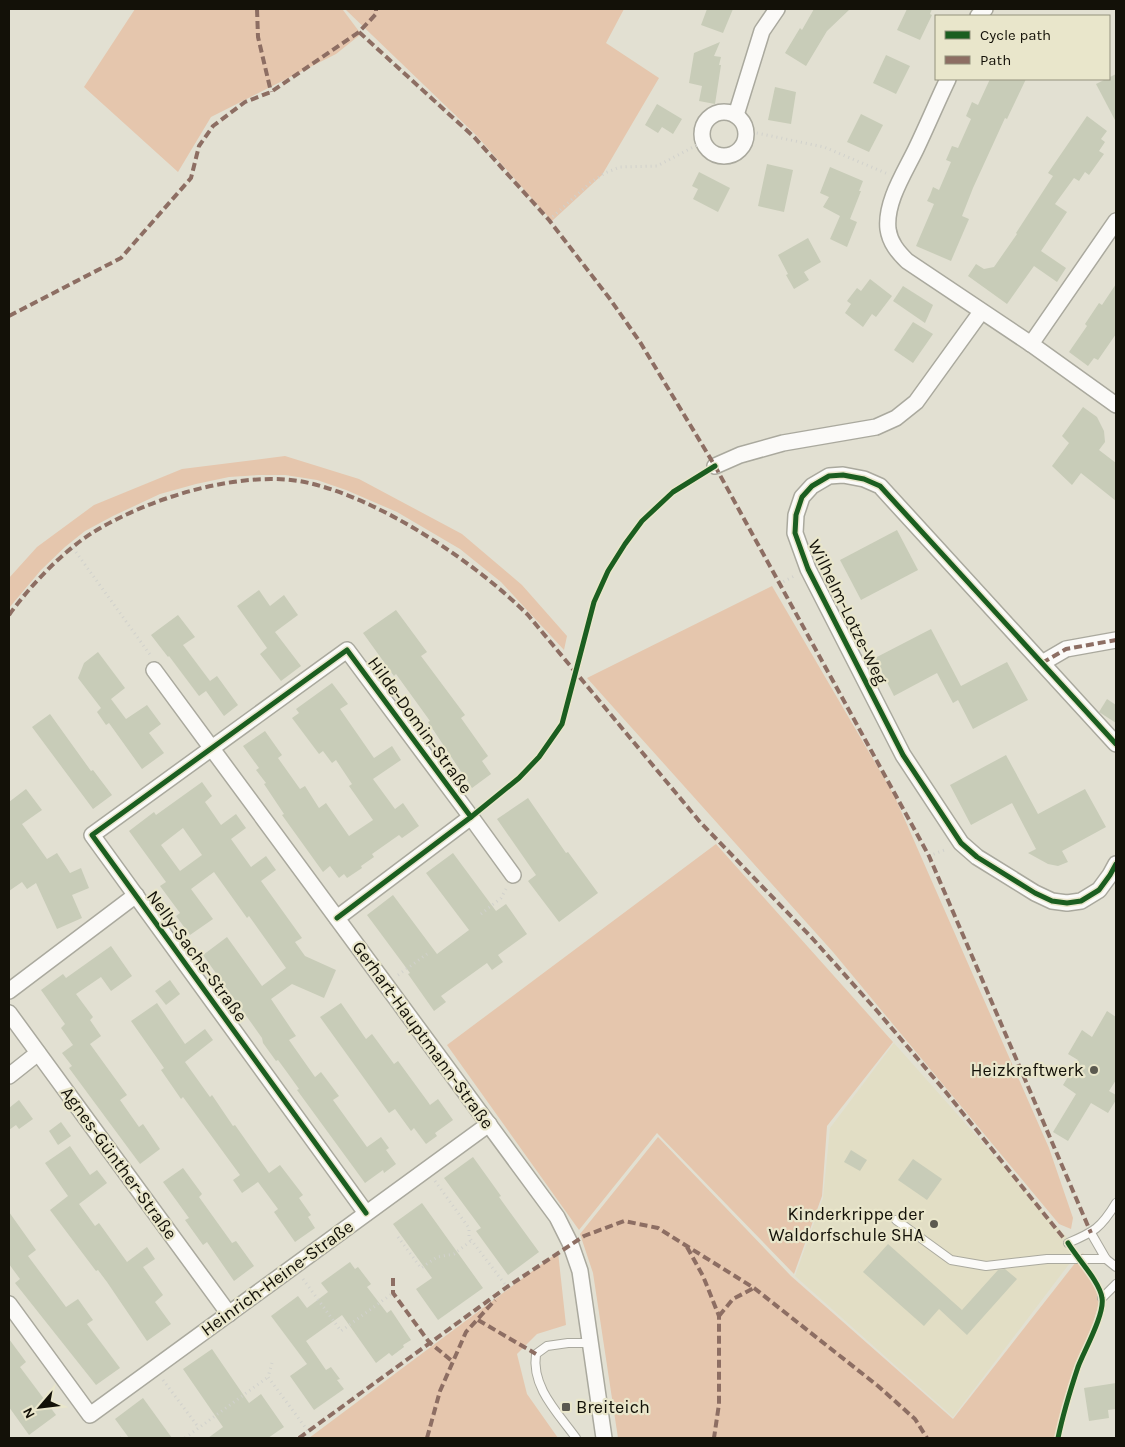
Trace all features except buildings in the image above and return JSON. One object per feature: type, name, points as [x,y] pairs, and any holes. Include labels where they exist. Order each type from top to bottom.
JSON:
[{"type":"street","points":[[736,115],[762,32],[777,9]]},
{"type":"street","points":[[948,80],[900,179],[890,208],[888,228],[894,247],[907,262],[1031,344],[1116,404]]},
{"type":"street","points":[[726,112],[736,115],[743,122],[747,131],[742,149],[734,155],[716,156],[708,150],[703,142],[702,131],[706,121],[715,114],[726,112]]},
{"type":"street","points":[[1031,344],[1116,221]]},
{"type":"street","points":[[715,466],[740,455],[783,443],[876,427],[896,418],[916,402],[981,312]]},
{"type":"street","name":"Wilhelm-Lotze-Weg","points":[[1116,744],[880,486],[864,479],[843,475],[829,476],[812,486],[802,497],[796,515],[795,534],[808,569],[902,755],[960,843],[977,857],[1035,893],[1052,901],[1067,903],[1081,901],[1099,890],[1116,864]]},
{"type":"street","points":[[1042,663],[1066,649],[1116,640]]},
{"type":"street","name":"Hilde-Domin-Straße","points":[[211,749],[348,650],[513,875]]},
{"type":"street","name":"Gerhart-Hauptmann-Straße","points":[[154,670],[557,1218],[580,1271],[604,1438]]},
{"type":"street","name":"Nelly-Sachs-Straße","points":[[211,749],[92,835],[366,1213]]},
{"type":"street","name":"Hilde-Domin-Straße","points":[[337,918],[470,817]]},
{"type":"street","points":[[9,991],[136,895]]},
{"type":"street","name":"Agnes-Günther-Straße","points":[[9,1012],[229,1314]]},
{"type":"street","points":[[9,1076],[38,1054]]},
{"type":"street","name":"Heinrich-Heine-Straße","points":[[9,1304],[90,1415],[489,1124]]},
{"type":"lane","points":[[1068,1243],[1091,1233],[1106,1220],[1116,1203]]},
{"type":"lane","points":[[896,1220],[951,1260],[986,1266],[1047,1259],[1106,1259]]},
{"type":"lane","points":[[1091,1233],[1106,1259],[1116,1267]]},
{"type":"lane","points":[[1102,1298],[1116,1284]]},
{"type":"lane","points":[[576,1438],[538,1382],[535,1365],[536,1354],[547,1346],[568,1343],[590,1343]]},
{"type":"path","points":[[747,131],[824,146],[900,179]]},
{"type":"path","points":[[550,220],[590,183],[605,173],[620,166],[657,166],[703,142]]},
{"type":"path","points":[[73,548],[154,660],[154,670]]},
{"type":"path","points":[[481,914],[501,898],[513,875]]},
{"type":"path","points":[[386,984],[427,954]]},
{"type":"path","points":[[427,1169],[469,1228],[469,1237],[507,1287]]},
{"type":"path","points":[[398,1237],[421,1268],[437,1257],[454,1254],[472,1240]]},
{"type":"path","points":[[294,1266],[341,1331],[393,1293]]},
{"type":"path","points":[[185,1438],[268,1376],[272,1363]]},
{"type":"path","points":[[155,1368],[199,1428]]},
{"type":"path","points":[[268,1376],[308,1431]]},
{"type":"shaded area","points":[[135,9],[344,9],[361,34],[336,54],[211,117],[178,172],[84,87]]},
{"type":"shaded area","points":[[624,9],[606,43],[659,78],[602,175],[552,221],[476,135],[346,10]]},
{"type":"shaded area","points":[[285,456],[359,479],[462,534],[522,585],[567,636],[564,650],[501,582],[460,549],[397,512],[346,490],[317,480],[285,475],[229,477],[196,484],[160,494],[113,516],[85,531],[65,547],[41,570],[9,608],[9,578],[37,547],[94,505],[182,469]]},
{"type":"shaded area","points":[[772,586],[894,795],[1049,1148],[1073,1218],[1071,1229],[1059,1224],[833,952],[587,678]]},
{"type":"shaded area","points":[[716,844],[893,1042],[827,1126],[822,1196],[794,1274],[657,1133],[579,1230],[447,1045]]},
{"type":"shaded area","name":"Kinderkrippe der Waldorfschule SHA","points":[[894,1043],[1079,1251],[953,1417],[795,1276],[823,1198],[830,1128]]},
{"type":"shaded area","points":[[658,1137],[791,1276],[953,1419],[1083,1253],[1096,1281],[1099,1303],[1060,1438],[618,1438],[593,1273],[580,1234]]},
{"type":"shaded area","points":[[558,1252],[566,1325],[537,1334],[517,1354],[527,1394],[558,1438],[309,1438]]},
{"type":"marked path","points":[[257,9],[258,37],[271,92]]},
{"type":"marked path","points":[[9,316],[121,258],[191,178],[199,146],[213,126],[245,102],[271,92],[359,32],[376,14],[376,9]]},
{"type":"marked path","points":[[359,32],[474,137],[549,220],[610,299],[640,342],[715,466],[929,856],[1091,1233]]},
{"type":"marked path","points":[[9,615],[47,570],[92,533],[140,508],[197,489],[227,483],[283,479],[309,483],[337,491],[367,503],[396,518],[455,554],[482,574],[528,615],[700,822],[812,938],[878,1012],[945,1091],[1070,1246]]},
{"type":"marked path","points":[[1042,663],[1066,649],[1116,640]]},
{"type":"marked path","points":[[299,1438],[507,1287],[584,1236],[624,1221],[658,1228],[754,1288],[878,1386],[915,1419],[927,1438]]},
{"type":"marked path","points":[[687,1247],[703,1276],[719,1316],[719,1404],[714,1438]]},
{"type":"marked path","points":[[393,1278],[393,1293],[429,1342],[452,1361]]},
{"type":"marked path","points":[[719,1316],[733,1299],[754,1288]]},
{"type":"marked path","points":[[427,1438],[440,1391],[466,1332],[495,1300]]},
{"type":"marked path","points":[[478,1320],[536,1354]]},
{"type":"cycle path","points":[[471,817],[519,778],[539,757],[562,724],[594,602],[608,571],[625,544],[642,521],[673,492],[715,466]]},
{"type":"cycle path","points":[[1116,744],[880,486],[864,479],[843,475],[829,476],[812,486],[802,497],[796,515],[795,533],[808,569],[903,755],[961,843],[977,857],[1035,893],[1052,901],[1067,903],[1081,901],[1099,890],[1116,864]]},
{"type":"cycle path","points":[[337,918],[471,817],[347,650],[92,835],[366,1213]]},
{"type":"cycle path","points":[[1058,1438],[1078,1367],[1097,1323],[1102,1305],[1102,1298],[1097,1285],[1068,1243]]},
{"type":"place","name":"Heizkraftwerk","points":[[1094,1070]]},
{"type":"place","name":"Kinderkrippe der Waldorfschule SHA","points":[[934,1224]]},
{"type":"place","name":"Breiteich","points":[[566,1407]]}]
